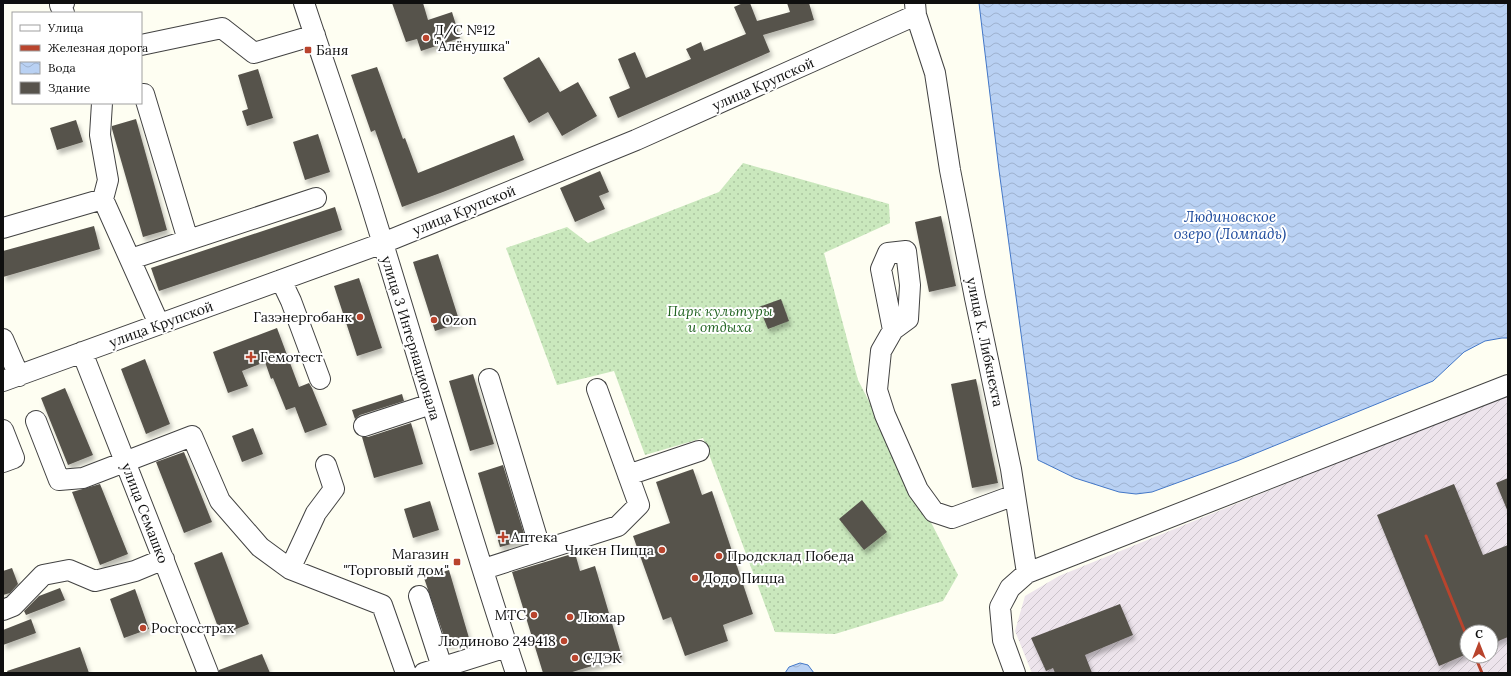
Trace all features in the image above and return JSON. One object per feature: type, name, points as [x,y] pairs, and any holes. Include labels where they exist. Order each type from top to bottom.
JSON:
[{"type":"street","points":[[64,3],[60,5],[64,12]]},
{"type":"street","name":"улица 3 Интернационала","points":[[304,3],[383,243],[431,404],[516,673]]},
{"type":"street","name":"улица Крупской","points":[[11,378],[383,243],[636,140],[916,9]]},
{"type":"street","name":"улица К. Либкнехта","points":[[916,9],[935,73],[952,178],[976,306],[1011,469],[1028,573]]},
{"type":"street","points":[[142,45],[222,28],[254,53],[315,35]]},
{"type":"street","points":[[142,94],[144,94],[152,115],[188,240]]},
{"type":"street","points":[[103,104],[100,135],[108,180],[103,199],[159,324]]},
{"type":"street","points":[[131,259],[316,198]]},
{"type":"street","points":[[3,228],[103,199]]},
{"type":"street","points":[[281,280],[292,301],[320,379]]},
{"type":"street","points":[[893,330],[881,351],[877,390],[885,415],[918,490],[934,512],[952,518],[1015,494]]},
{"type":"street","points":[[3,339],[11,378]]},
{"type":"street","name":"улица Семашко","points":[[82,352],[208,673]]},
{"type":"street","points":[[489,379],[541,551]]},
{"type":"street","points":[[1015,673],[1003,640],[1000,607],[1010,588],[1028,573],[1508,385]]},
{"type":"street","points":[[484,569],[618,526],[638,505],[597,389]]},
{"type":"street","points":[[364,426],[431,404]]},
{"type":"street","points":[[36,421],[59,480],[83,478],[192,436],[220,501],[260,547],[290,570],[382,605],[406,673]]},
{"type":"street","points":[[3,430],[14,458],[3,462]]},
{"type":"street","points":[[628,475],[699,451]]},
{"type":"street","points":[[290,570],[316,513],[334,489],[326,465]]},
{"type":"street","points":[[3,610],[13,606],[44,575],[69,570],[95,581],[135,571],[164,560]]},
{"type":"street","points":[[419,596],[433,670],[507,647]]},
{"type":"shaded area","points":[[1508,393],[1508,673],[1032,673],[1015,631],[1025,596],[1059,576]]},
{"type":"green space","name":"Парк культуры и отдыха","points":[[743,163],[889,204],[890,223],[824,253],[858,380],[958,575],[943,601],[835,634],[775,632],[703,438],[645,455],[614,371],[557,385],[506,248],[567,227],[588,243],[719,192]]},
{"type":"water","name":"Людиновское озеро (Ломпадь)","points":[[979,3],[1508,3],[1508,338],[1485,341],[1464,352],[1433,381],[1237,461],[1152,492],[1136,494],[1119,492],[1075,478],[1038,460],[999,170]]},
{"type":"water","points":[[800,663],[808,665],[814,673],[785,673],[789,667]]},
{"type":"building","points":[[392,3],[423,3],[428,20],[452,12],[460,38],[421,51],[417,39],[406,42]]},
{"type":"building","points":[[743,3],[750,3],[757,21],[790,12],[787,3],[809,3],[814,20],[763,35],[770,52],[618,118],[609,97],[630,88],[618,59],[635,52],[646,78],[691,59],[686,49],[701,42],[704,51],[746,34],[734,7]]},
{"type":"building","points":[[539,57],[560,92],[578,82],[597,116],[562,136],[548,112],[529,123],[503,78]]},
{"type":"building","points":[[377,67],[403,139],[405,138],[418,173],[514,135],[524,160],[402,207],[375,130],[371,132],[351,75]]},
{"type":"building","points":[[258,69],[273,118],[247,126],[242,111],[248,109],[238,75]]},
{"type":"building","points":[[136,119],[167,230],[143,237],[112,129],[112,126]]},
{"type":"building","points":[[76,120],[83,142],[57,150],[50,128]]},
{"type":"building","points":[[318,134],[330,172],[305,180],[293,142]]},
{"type":"building","points":[[600,171],[609,192],[599,196],[605,209],[575,222],[560,188]]},
{"type":"building","points":[[335,207],[342,230],[159,291],[151,268]]},
{"type":"building","points":[[941,216],[956,286],[929,292],[915,222]]},
{"type":"building","points":[[94,226],[100,249],[3,277],[3,251]]},
{"type":"building","points":[[438,254],[460,323],[435,331],[413,262]]},
{"type":"building","points":[[359,278],[382,348],[357,356],[334,286]]},
{"type":"building","points":[[781,299],[789,321],[768,329],[759,307]]},
{"type":"building","name":"Гемотест","points":[[277,328],[299,387],[309,383],[327,425],[305,433],[295,407],[286,410],[273,378],[271,379],[265,362],[242,371],[248,386],[228,393],[213,352]]},
{"type":"building","points":[[145,359],[170,424],[146,434],[121,369]]},
{"type":"building","points":[[473,374],[494,444],[470,451],[449,381]]},
{"type":"building","points":[[976,379],[998,483],[972,488],[951,384]]},
{"type":"building","points":[[65,388],[93,455],[68,465],[41,398]]},
{"type":"building","points":[[402,394],[404,401],[360,415],[355,419],[352,410]]},
{"type":"building","points":[[411,423],[423,464],[374,478],[362,437],[368,437]]},
{"type":"building","points":[[253,428],[263,454],[242,462],[232,436]]},
{"type":"building","points":[[184,452],[212,522],[184,533],[156,462]]},
{"type":"building","points":[[503,465],[526,540],[500,547],[478,473]]},
{"type":"building","points":[[693,469],[702,495],[712,491],[753,614],[723,625],[728,641],[685,656],[671,617],[663,620],[633,536],[670,523],[656,482]]},
{"type":"building","points":[[1508,478],[1508,512],[1496,483]]},
{"type":"building","points":[[100,484],[128,554],[100,565],[72,492]]},
{"type":"building","points":[[1454,484],[1483,555],[1508,545],[1508,637],[1499,641],[1499,624],[1459,624],[1459,657],[1439,666],[1377,515]]},
{"type":"building","points":[[862,500],[887,532],[864,550],[839,519]]},
{"type":"building","points":[[430,501],[439,530],[413,538],[404,509]]},
{"type":"building","points":[[222,552],[249,624],[221,635],[194,563]]},
{"type":"building","points":[[575,553],[580,571],[595,566],[622,657],[569,673],[543,673],[512,572]]},
{"type":"building","points":[[12,568],[18,584],[10,593],[3,595],[3,571]]},
{"type":"building","points":[[449,570],[469,638],[447,645],[424,578]]},
{"type":"building","points":[[60,588],[65,600],[26,615],[24,611],[39,596]]},
{"type":"building","points":[[135,589],[149,629],[124,638],[110,599]]},
{"type":"building","points":[[1120,604],[1133,635],[1085,655],[1092,673],[1055,673],[1053,668],[1046,671],[1031,638]]},
{"type":"building","points":[[31,619],[36,633],[3,645],[3,630]]},
{"type":"building","points":[[80,647],[89,673],[8,673],[7,671]]},
{"type":"building","points":[[262,654],[270,673],[219,673],[219,670]]},
{"type":"railway","points":[[1426,536],[1462,624]]},
{"type":"railway","points":[[1478,664],[1482,673]]},
{"type":"place","name":"Д/С №12 \"Алёнушка\"","points":[[426,38]]},
{"type":"place","name":"Баня","points":[[308,50]]},
{"type":"place","name":"Газэнергобанк","points":[[360,317]]},
{"type":"place","name":"Ozon","points":[[434,320]]},
{"type":"place","name":"Гемотест","points":[[251,357]]},
{"type":"place","name":"Аптека","points":[[503,537]]},
{"type":"place","name":"Чикен Пицца","points":[[662,550]]},
{"type":"place","name":"Продсклад Победа","points":[[719,556]]},
{"type":"place","name":"Магазин \"Торговый дом\"","points":[[457,562]]},
{"type":"place","name":"Додо Пицца","points":[[695,578]]},
{"type":"place","name":"МТС","points":[[534,615]]},
{"type":"place","name":"Люмар","points":[[570,617]]},
{"type":"place","name":"Росгосстрах","points":[[143,628]]},
{"type":"place","name":"Людиново 249418","points":[[564,641]]},
{"type":"place","name":"СДЭК","points":[[575,658]]}]
